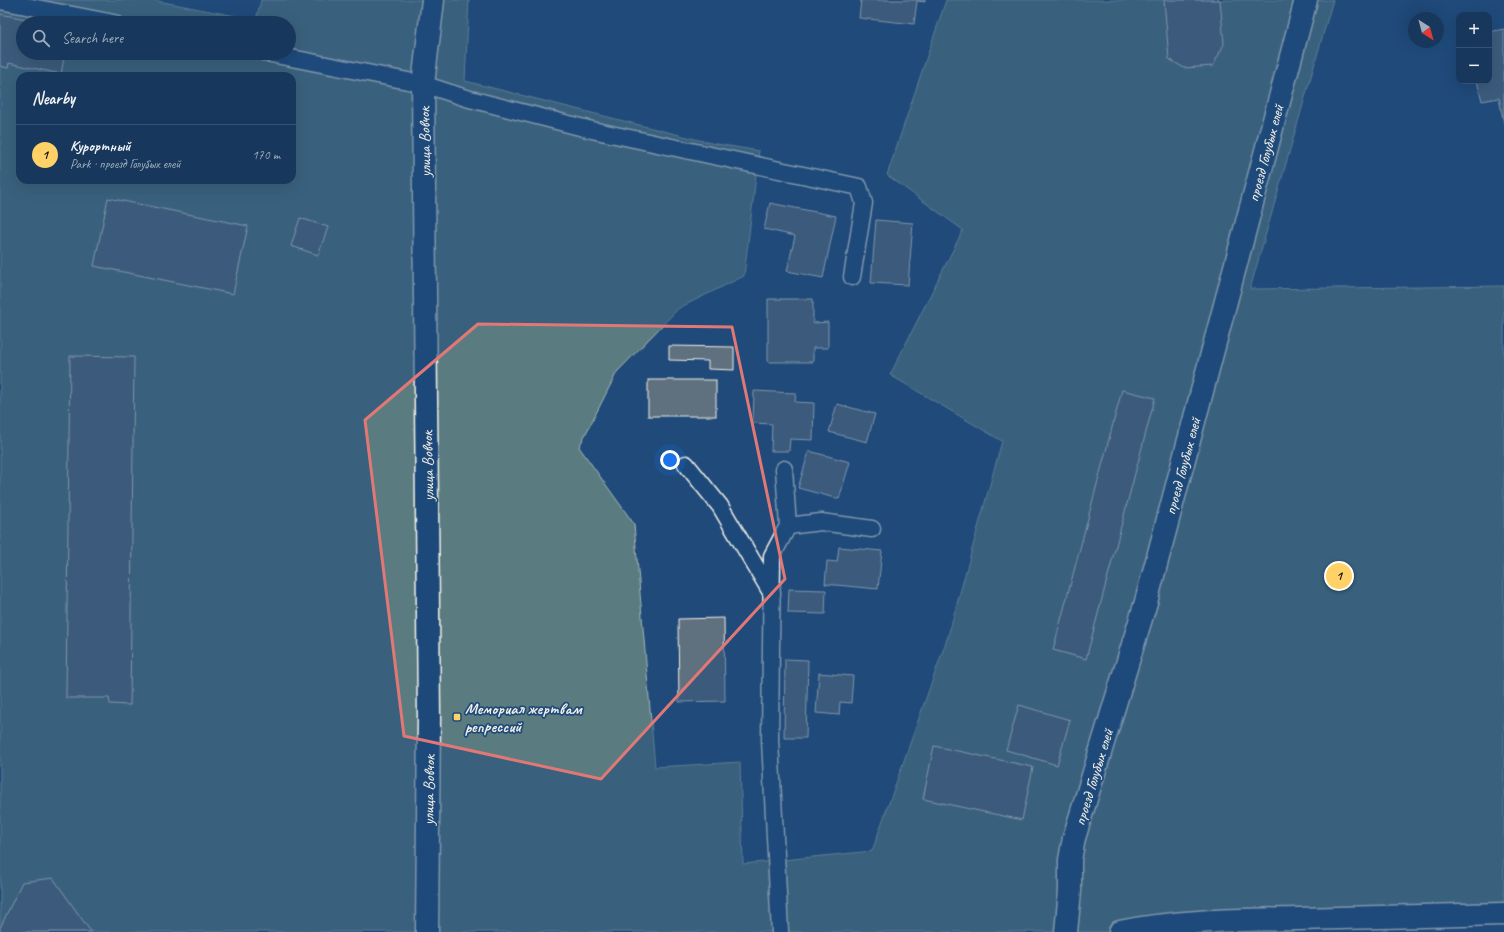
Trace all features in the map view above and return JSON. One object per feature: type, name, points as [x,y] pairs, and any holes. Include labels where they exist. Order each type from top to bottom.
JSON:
[{"type":"street","name":"улица Вовчок","points":[[427,932],[429,717],[423,84],[433,0]]},
{"type":"street","name":"проезд Голубых елей","points":[[1066,932],[1070,891],[1070,860],[1074,838],[1146,602],[1306,0]]},
{"type":"street","points":[[1120,932],[1194,922],[1504,914]]},
{"type":"lane","points":[[0,0],[79,16]]},
{"type":"lane","points":[[296,59],[423,84],[466,98],[592,130],[859,187],[864,203],[852,277]]},
{"type":"lane","points":[[686,464],[720,506],[772,594]]},
{"type":"lane","points":[[780,932],[770,740],[772,556],[788,526],[784,469]]},
{"type":"lane","points":[[788,526],[821,522],[872,529]]},
{"type":"highlighted area","points":[[478,324],[732,327],[785,579],[601,779],[404,736],[365,420]]},
{"type":"green space","points":[[0,0],[153,0],[235,16],[16,16],[16,60],[296,60],[296,16],[257,16],[261,0],[469,0],[465,81],[711,143],[759,151],[744,276],[679,308],[617,372],[579,447],[634,524],[655,767],[740,762],[743,864],[872,851],[948,636],[1002,441],[890,375],[963,230],[887,175],[946,0],[1333,0],[1250,289],[1504,286],[1504,914],[1120,932],[0,932]]},
{"type":"building","points":[[861,0],[925,0],[925,2],[917,1],[914,24],[859,18]]},
{"type":"building","points":[[1164,0],[1220,0],[1224,44],[1213,66],[1184,68],[1169,59]]},
{"type":"building","points":[[0,14],[16,17],[16,60],[64,60],[61,72],[52,72],[9,63],[8,68],[0,66]]},
{"type":"building","points":[[1504,29],[1504,124],[1499,98],[1482,101],[1478,84],[1492,84],[1492,31]]},
{"type":"building","points":[[108,198],[248,226],[233,294],[94,266]]},
{"type":"building","points":[[770,203],[836,216],[823,278],[787,271],[795,236],[764,229]]},
{"type":"building","points":[[300,218],[328,227],[318,255],[291,246]]},
{"type":"building","points":[[876,220],[913,223],[908,285],[871,283]]},
{"type":"building","points":[[768,299],[813,299],[813,323],[828,322],[828,348],[813,348],[813,362],[768,362]]},
{"type":"building","points":[[669,346],[734,347],[734,370],[708,369],[708,361],[669,360]]},
{"type":"building","points":[[70,356],[134,357],[130,705],[110,704],[109,698],[66,698]]},
{"type":"building","points":[[648,380],[716,380],[716,416],[648,416]]},
{"type":"building","points":[[1122,390],[1155,398],[1086,659],[1053,650]]},
{"type":"building","points":[[754,391],[796,393],[795,402],[814,403],[813,440],[790,439],[789,451],[771,451],[772,424],[753,423]]},
{"type":"building","points":[[837,404],[875,414],[867,442],[829,432]]},
{"type":"building","points":[[809,451],[850,462],[839,499],[798,488]]},
{"type":"building","points":[[839,547],[882,551],[878,589],[825,584],[827,561],[837,562]]},
{"type":"building","points":[[789,589],[826,590],[825,614],[788,613]]},
{"type":"building","points":[[724,618],[725,701],[679,702],[678,619]]},
{"type":"building","points":[[785,659],[808,660],[806,738],[784,738]]},
{"type":"building","points":[[819,673],[853,676],[851,703],[840,702],[839,715],[816,713]]},
{"type":"building","points":[[1019,705],[1070,720],[1057,765],[1006,750]]},
{"type":"building","points":[[934,746],[1033,767],[1022,820],[923,799]]},
{"type":"building","points":[[53,878],[91,932],[0,932],[0,928],[22,882]]},
{"type":"place","name":"Курортный","points":[[1339,576]]},
{"type":"place","name":"Мемориал жертвам репрессий","points":[[457,717]]}]
